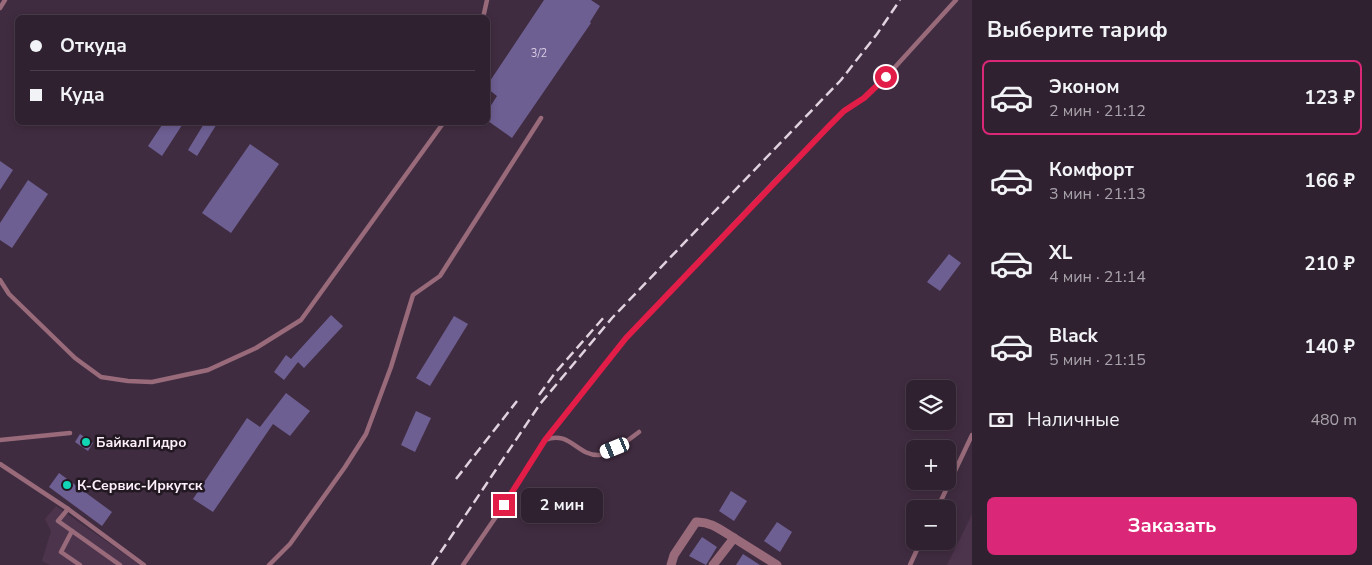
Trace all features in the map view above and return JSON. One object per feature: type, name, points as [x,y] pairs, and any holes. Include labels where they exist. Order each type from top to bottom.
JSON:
[{"type":"street","points":[[671,565],[674,555],[696,522],[710,523],[766,562],[778,565]]},
{"type":"street","points":[[713,565],[734,538]]},
{"type":"lane","points":[[0,8],[5,0]]},
{"type":"lane","points":[[484,15],[487,0]]},
{"type":"lane","points":[[463,565],[545,440],[626,338],[830,125],[844,111],[864,98],[886,77],[956,0]]},
{"type":"lane","points":[[269,565],[290,544],[366,434],[391,367],[413,295],[440,276],[541,118]]},
{"type":"lane","points":[[0,280],[9,294],[62,346],[100,377],[152,382],[208,370],[256,348],[301,320],[442,125]]},
{"type":"lane","points":[[545,440],[560,437],[588,454],[600,455],[615,448],[639,432]]},
{"type":"lane","points":[[0,440],[70,433]]},
{"type":"lane","points":[[941,500],[972,435]]},
{"type":"lane","points":[[0,464],[144,565]]},
{"type":"lane","points":[[68,510],[58,521],[120,565]]},
{"type":"lane","points":[[72,532],[60,552],[80,565]]},
{"type":"lane","points":[[910,565],[917,550]]},
{"type":"shaded area","points":[[56,506],[140,565],[50,565],[42,561],[51,531],[45,519]]},
{"type":"shaded area","points":[[972,514],[972,565],[947,565],[956,550]]},
{"type":"building","points":[[544,0],[591,0],[600,6],[591,23],[512,138],[490,122],[490,107],[497,96],[490,91],[490,81]]},
{"type":"building","points":[[162,125],[182,125],[162,156],[148,146]]},
{"type":"building","points":[[203,125],[216,125],[197,156],[188,150]]},
{"type":"building","points":[[250,144],[279,164],[231,233],[202,213]]},
{"type":"building","points":[[0,161],[13,170],[0,190]]},
{"type":"building","points":[[28,180],[48,194],[12,248],[0,240],[0,223]]},
{"type":"building","points":[[949,254],[961,263],[940,291],[927,282]]},
{"type":"building","points":[[331,315],[343,326],[304,368],[298,362],[284,380],[274,372],[286,355],[291,359]]},
{"type":"building","points":[[454,316],[468,324],[430,386],[416,378]]},
{"type":"building","points":[[286,393],[310,411],[290,436],[273,424],[213,512],[193,499],[247,418],[260,427]]},
{"type":"building","points":[[416,411],[431,418],[415,452],[401,445]]},
{"type":"building","points":[[80,434],[93,443],[88,451],[75,442]]},
{"type":"building","points":[[59,473],[112,512],[102,526],[49,487]]},
{"type":"building","points":[[731,491],[747,501],[734,521],[719,511]]},
{"type":"building","points":[[777,522],[792,532],[780,552],[764,541]]},
{"type":"building","points":[[702,537],[717,547],[706,565],[689,556]]},
{"type":"building","points":[[743,554],[760,565],[736,565]]},
{"type":"railway","points":[[432,565],[540,404],[612,318],[841,80],[877,34],[900,0]]},
{"type":"railway","points":[[539,395],[555,373],[605,316]]},
{"type":"railway","points":[[456,479],[517,401]]},
{"type":"place","name":"БайкалГидро","points":[[86,442]]},
{"type":"place","name":"К-Сервис-Иркутск","points":[[67,485]]},
{"type":"route","points":[[504,505],[545,440],[626,338],[830,125],[844,111],[864,98],[886,77]]}]
